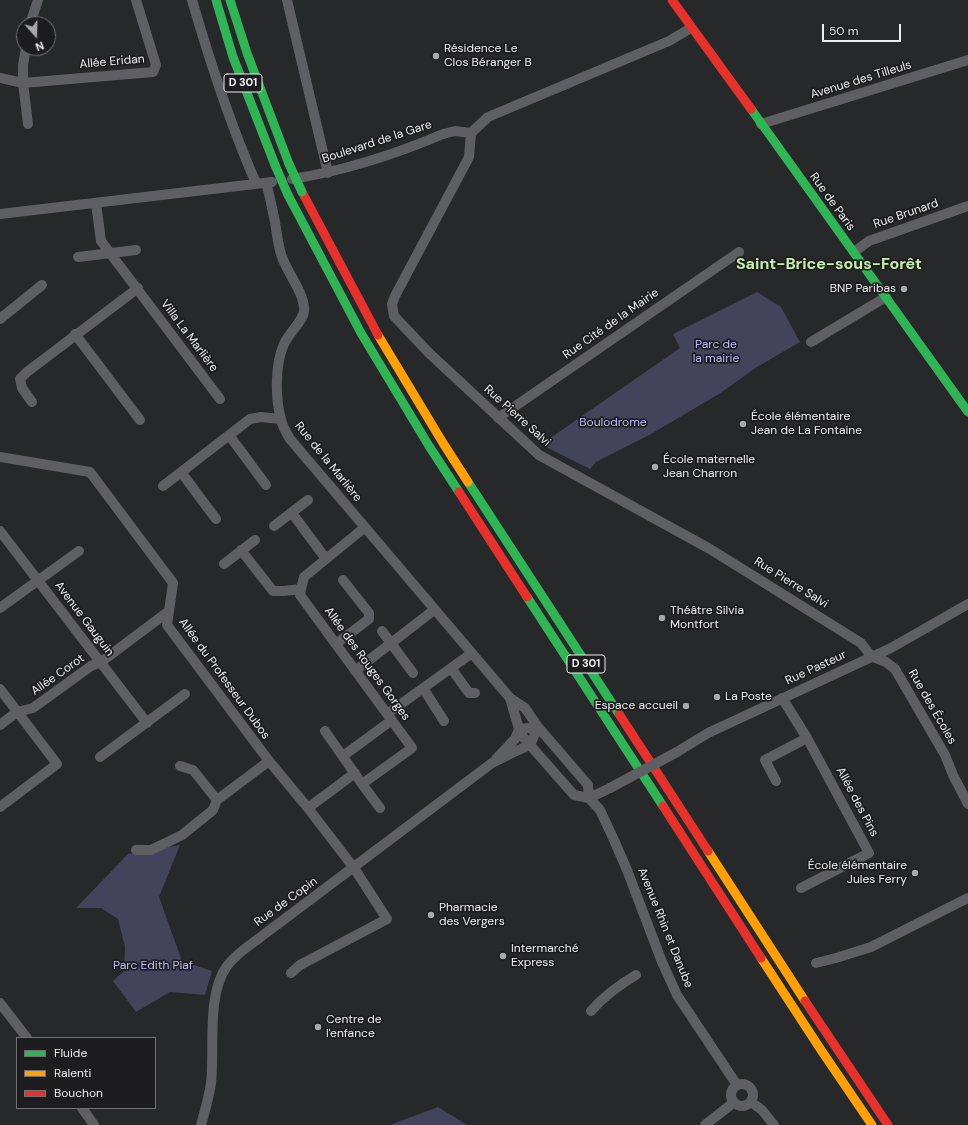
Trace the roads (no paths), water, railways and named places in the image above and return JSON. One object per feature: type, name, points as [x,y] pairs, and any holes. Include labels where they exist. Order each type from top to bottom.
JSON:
[{"type":"main road","name":"D 301","points":[[216,0],[233,57],[288,195],[361,333],[429,446],[817,1043],[872,1125]]},
{"type":"main road","name":"D 301","points":[[230,0],[247,53],[289,164],[302,192],[384,347],[443,443],[780,963],[888,1125]]},
{"type":"main road","name":"Rue de Paris","points":[[677,2],[691,28],[968,412]]},
{"type":"street","points":[[33,16],[38,0]]},
{"type":"street","name":"Allée Eridan","points":[[23,83],[153,72],[156,65],[136,0]]},
{"type":"street","points":[[192,0],[204,42],[245,160],[256,183]]},
{"type":"street","points":[[287,0],[328,173]]},
{"type":"street","points":[[471,133],[488,117],[669,41],[691,28]]},
{"type":"street","points":[[25,56],[23,83],[28,124]]},
{"type":"street","name":"Avenue des Tilleuls","points":[[761,124],[968,60]]},
{"type":"street","points":[[0,79],[23,83]]},
{"type":"street","name":"Boulevard de la Gare","points":[[0,214],[266,183],[328,173],[443,134],[455,131],[471,133]]},
{"type":"street","name":"Rue Pierre Salvi","points":[[471,133],[470,157],[395,296],[392,304],[394,316],[429,353],[539,455],[710,549],[862,643],[872,656]]},
{"type":"street","name":"Rue de la Marlière","points":[[266,183],[282,258],[299,291],[304,307],[304,314],[300,322],[292,330],[283,345],[276,382],[280,419],[290,439],[364,528],[510,698],[525,708],[538,727],[588,785],[589,798],[574,795],[530,746],[519,729],[510,698]]},
{"type":"street","name":"Villa La Marlière","points":[[96,203],[101,241],[138,288],[220,399]]},
{"type":"street","name":"Rue Brunard","points":[[854,252],[869,241],[968,206]]},
{"type":"street","points":[[78,257],[136,250]]},
{"type":"street","name":"Rue Cité de la Mairie","points":[[498,418],[739,252]]},
{"type":"street","points":[[0,319],[42,285]]},
{"type":"street","points":[[32,402],[22,388],[20,379],[76,334],[138,288]]},
{"type":"street","points":[[811,342],[886,297]]},
{"type":"street","points":[[76,334],[140,420]]},
{"type":"street","points":[[163,486],[250,419],[261,417],[280,419]]},
{"type":"street","points":[[229,435],[266,485]]},
{"type":"street","name":"Allée du Professeur Dubos","points":[[0,457],[90,472],[173,583],[167,625],[269,761],[308,808],[354,868],[386,919],[300,965],[291,973]]},
{"type":"street","points":[[181,472],[216,519]]},
{"type":"street","points":[[274,526],[308,500]]},
{"type":"street","points":[[292,512],[326,559]]},
{"type":"street","points":[[241,550],[273,591],[301,592],[304,578],[364,528]]},
{"type":"street","name":"Avenue Gauguin","points":[[0,531],[147,723]]},
{"type":"street","points":[[224,564],[255,540]]},
{"type":"street","points":[[1,606],[79,551]]},
{"type":"street","points":[[336,644],[369,619],[369,613],[343,580]]},
{"type":"street","name":"Allée des Rouges Gorges","points":[[301,592],[355,671],[412,748],[362,784]]},
{"type":"street","name":"Rue Pasteur","points":[[589,798],[677,752],[708,733],[891,648],[968,604]]},
{"type":"street","points":[[355,671],[434,610]]},
{"type":"street","name":"Allée Corot","points":[[0,725],[17,712],[33,708],[91,666],[101,662],[169,611]]},
{"type":"street","points":[[382,632],[413,673]]},
{"type":"street","points":[[343,756],[423,688],[472,653]]},
{"type":"street","name":"Rue des Écoles","points":[[872,656],[886,662],[895,669],[945,755],[953,775],[968,804]]},
{"type":"street","points":[[451,668],[469,693],[475,693]]},
{"type":"street","points":[[423,688],[444,721]]},
{"type":"street","points":[[0,689],[57,764],[0,806]]},
{"type":"street","points":[[100,757],[185,694]]},
{"type":"street","name":"Allée des Pins","points":[[782,698],[807,738],[869,853],[801,888]]},
{"type":"street","points":[[519,729],[538,727],[530,746]]},
{"type":"street","name":"Rue de Copin","points":[[492,763],[515,739],[519,729]]},
{"type":"street","points":[[325,731],[380,808]]},
{"type":"street","points":[[776,781],[765,760],[807,738]]},
{"type":"street","name":"Rue de Copin","points":[[202,1125],[211,1082],[211,1042],[216,990],[227,966],[254,942],[492,763],[530,746]]},
{"type":"street","points":[[136,850],[151,850],[182,835],[213,810],[216,800],[269,761]]},
{"type":"street","points":[[180,766],[193,770],[216,800]]},
{"type":"street","points":[[308,808],[355,773]]},
{"type":"street","name":"Avenue Rhin et Danube","points":[[589,798],[600,810],[614,840],[662,962],[677,995],[737,1085]]},
{"type":"street","points":[[816,963],[871,947],[968,898]]},
{"type":"street","points":[[591,1011],[606,995],[636,975]]},
{"type":"street","points":[[0,1003],[26,1037]]},
{"type":"street","points":[[744,1084],[750,1087],[753,1092],[751,1102],[746,1106],[739,1106],[734,1103],[731,1096],[732,1090],[737,1085],[744,1084]]},
{"type":"street","points":[[751,1102],[762,1110],[774,1125]]},
{"type":"street","points":[[705,1125],[734,1103]]},
{"type":"street","points":[[83,1109],[94,1125]]},
{"type":"place","name":"Résidence Le Clos Béranger B","points":[[436,56]]},
{"type":"place","name":"BNP Paribas","points":[[904,289]]},
{"type":"place","name":"École élémentaire Jean de La Fontaine","points":[[743,424]]},
{"type":"place","name":"École maternelle Jean Charron","points":[[655,467]]},
{"type":"place","name":"Théâtre Silvia Montfort","points":[[662,618]]},
{"type":"place","name":"La Poste","points":[[717,697]]},
{"type":"place","name":"Espace accueil","points":[[686,706]]},
{"type":"place","name":"École élémentaire Jules Ferry","points":[[915,873]]},
{"type":"place","name":"Pharmacie des Vergers","points":[[431,915]]},
{"type":"place","name":"Intermarché Express","points":[[503,956]]},
{"type":"place","name":"Centre de l'enfance","points":[[318,1027]]},
{"type":"district","name":"Saint-Brice-sous-Forêt","points":[[829,265]]},
{"type":"park label","name":"Parc de la mairie","points":[[716,352]]},
{"type":"park label","name":"Boulodrome","points":[[613,423]]},
{"type":"park label","name":"Parc Edith Piaf","points":[[153,966]]}]
